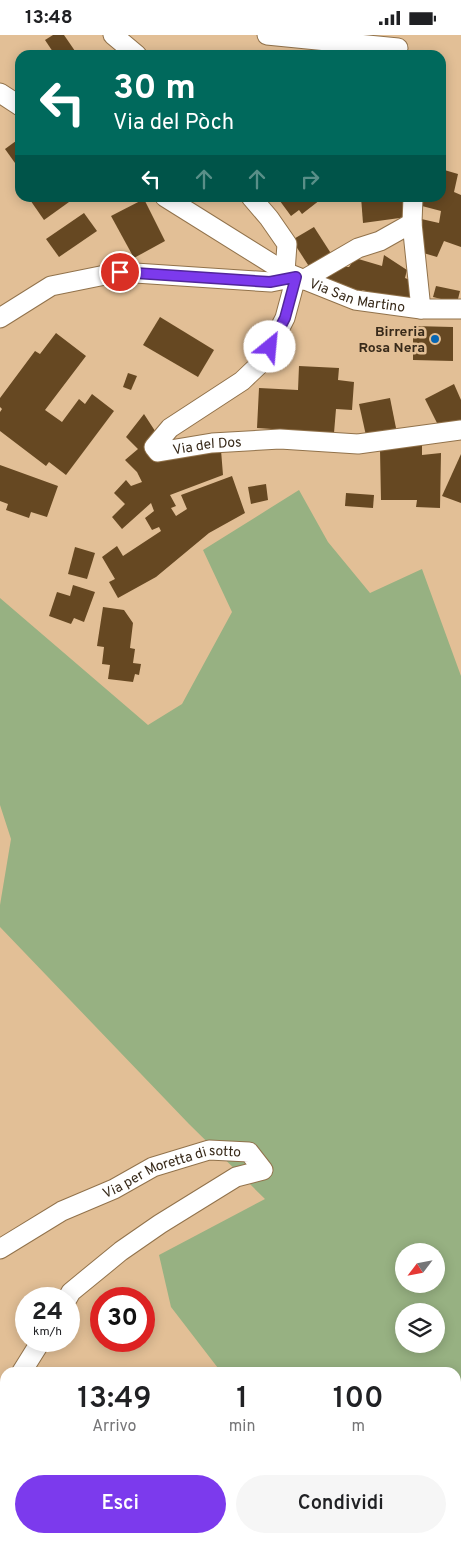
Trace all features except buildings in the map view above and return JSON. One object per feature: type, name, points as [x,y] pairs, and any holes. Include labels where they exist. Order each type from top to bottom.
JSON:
[{"type":"street","points":[[113,35],[131,50]]},
{"type":"street","points":[[267,35],[400,46]]},
{"type":"street","points":[[0,93],[15,103]]},
{"type":"street","name":"Via San Martino","points":[[173,202],[295,276],[355,300],[421,309],[461,309]]},
{"type":"street","points":[[255,202],[287,244],[295,276]]},
{"type":"street","points":[[413,202],[412,223],[421,309]]},
{"type":"street","points":[[0,317],[51,286],[120,272],[270,282],[295,276],[358,248],[380,241],[412,223]]},
{"type":"street","name":"Via del Dos","points":[[295,276],[285,318],[263,361],[242,381],[170,428],[154,447],[158,452],[212,443],[280,439],[358,444],[461,429]]},
{"type":"street","name":"Via per Moretta di sotto","points":[[0,1249],[62,1211],[114,1189],[153,1167],[209,1150],[249,1152],[263,1170],[236,1177],[160,1224],[121,1251],[77,1287]]},
{"type":"street","points":[[25,1367],[34,1352]]},
{"type":"green space","points":[[299,490],[328,542],[370,593],[422,569],[461,676],[461,1367],[217,1367],[171,1307],[159,1255],[265,1199],[189,1124],[0,927],[0,905],[11,839],[0,805],[0,598],[148,725],[182,704],[232,612],[203,550]]},
{"type":"place","name":"Birreria Rosa Nera","points":[[435,339]]},
{"type":"route","points":[[120,272],[270,282],[296,277],[285,318],[270,347]]}]
